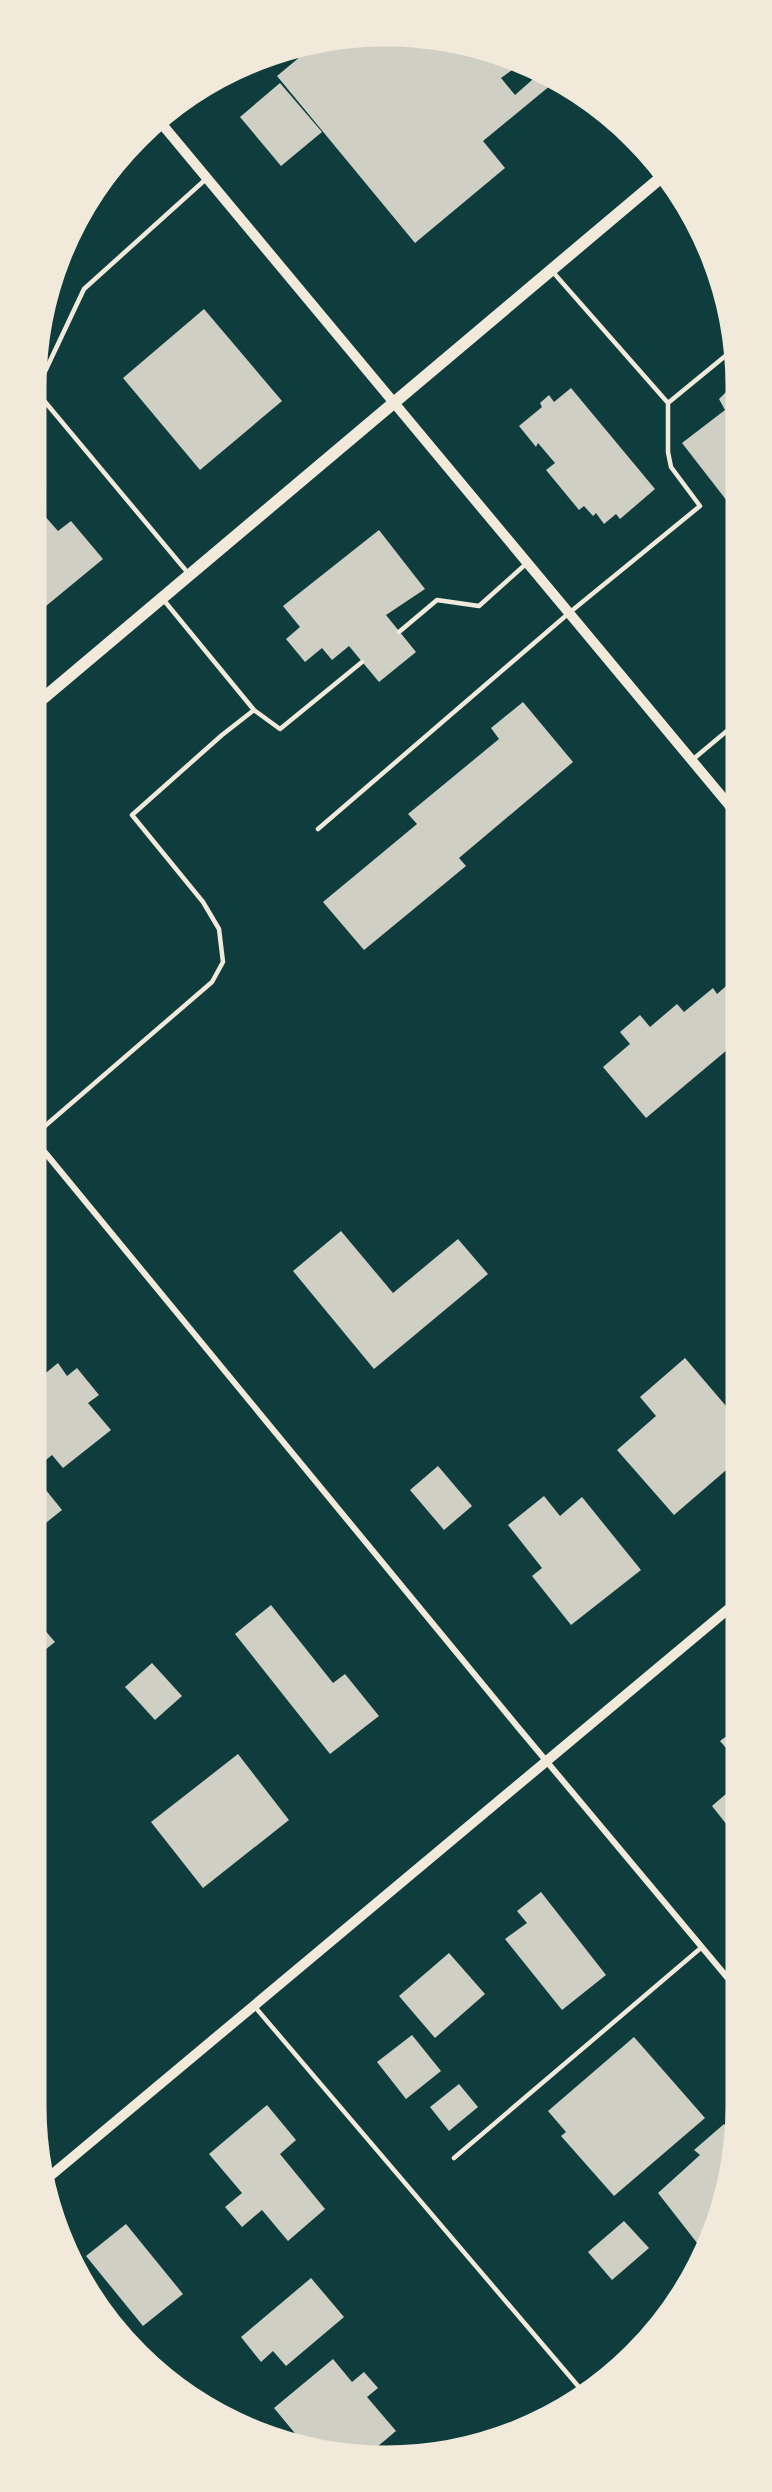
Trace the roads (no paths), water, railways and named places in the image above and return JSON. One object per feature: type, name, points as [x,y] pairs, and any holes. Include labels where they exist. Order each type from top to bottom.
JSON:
[{"type":"main road","points":[[45,697],[658,180]]},
{"type":"street","points":[[164,127],[727,803]]},
{"type":"street","points":[[45,1153],[727,1977]]},
{"type":"street","points":[[52,2174],[727,1610]]},
{"type":"lane","points":[[46,370],[84,289],[207,178]]},
{"type":"lane","points":[[318,830],[569,613],[700,506],[671,467],[668,403],[552,271]]},
{"type":"lane","points":[[668,403],[725,356]]},
{"type":"lane","points":[[45,402],[189,575]]},
{"type":"lane","points":[[399,632],[437,600],[479,606],[527,563]]},
{"type":"lane","points":[[162,598],[254,710],[280,729],[362,662]]},
{"type":"lane","points":[[45,1126],[212,982],[223,962],[219,929],[203,902],[132,815],[254,710]]},
{"type":"lane","points":[[691,760],[727,731]]},
{"type":"lane","points":[[454,2158],[702,1947]]},
{"type":"lane","points":[[255,2007],[579,2387]]}]
